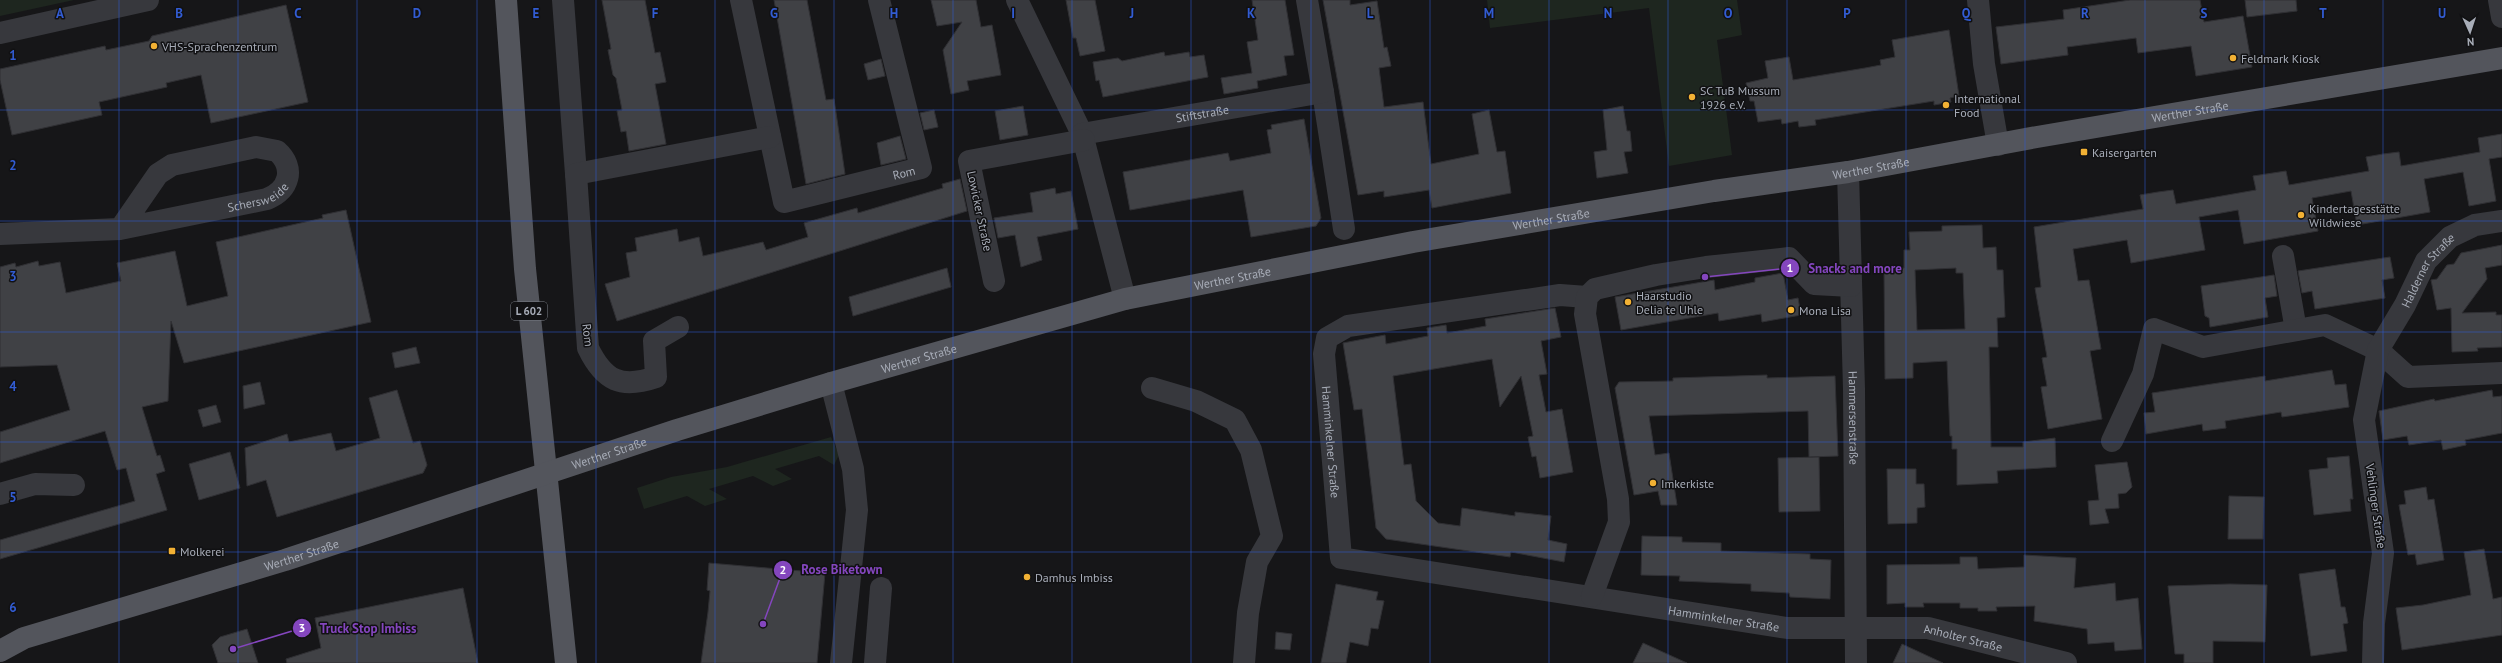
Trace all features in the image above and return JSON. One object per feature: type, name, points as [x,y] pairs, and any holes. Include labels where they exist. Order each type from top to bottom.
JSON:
[{"type":"main road","name":"L 602","points":[[506,0],[525,269],[566,663]]},
{"type":"main road","name":"Werther Straße","points":[[0,651],[24,638],[285,560],[545,472],[831,383],[1124,299],[1413,242],[1714,191],[1848,172],[1998,144],[2502,58]]},
{"type":"street","points":[[0,34],[148,0]]},
{"type":"street","name":"Rom","points":[[563,0],[588,348],[596,364],[608,376],[623,382],[638,384],[656,377],[654,341],[678,327]]},
{"type":"street","name":"Rom","points":[[741,0],[784,202],[920,168],[879,0]]},
{"type":"street","points":[[1017,0],[1083,137],[1124,299]]},
{"type":"street","points":[[1307,0],[1344,229]]},
{"type":"street","points":[[1978,0],[1984,64],[1998,144]]},
{"type":"street","points":[[2499,0],[2502,17]]},
{"type":"street","name":"Stiftstraße","points":[[1083,137],[1322,92]]},
{"type":"street","points":[[576,174],[770,137]]},
{"type":"street","name":"Lowicker Straße","points":[[994,281],[969,161],[1083,137]]},
{"type":"street","name":"Schersweide","points":[[0,234],[120,229],[267,199],[283,190],[287,182],[288,165],[277,151],[256,147],[172,165],[158,174],[120,229]]},
{"type":"street","name":"Hammersenstraße","points":[[1848,172],[1857,629],[1856,663]]},
{"type":"street","name":"Halderner Straße","points":[[2378,350],[2405,305],[2426,261],[2450,237],[2475,225],[2502,220]]},
{"type":"street","points":[[2283,256],[2296,330]]},
{"type":"street","points":[[1592,596],[1619,522],[1618,499],[1585,314],[1587,297],[1595,289],[1656,275],[1724,264],[1789,258],[1814,284],[1851,286]]},
{"type":"street","name":"Hamminkelner Straße","points":[[1587,297],[1560,294],[1348,326],[1327,338],[1324,354],[1341,558],[1592,596],[1787,628],[1857,629]]},
{"type":"street","points":[[2112,440],[2143,374],[2154,329],[2203,347],[2325,325],[2378,350],[2408,377],[2502,373]]},
{"type":"street","name":"Vehlinger Straße","points":[[2373,663],[2374,623],[2383,553],[2364,420],[2378,350]]},
{"type":"street","points":[[831,383],[856,488],[857,510],[841,663]]},
{"type":"street","points":[[1152,388],[1196,401],[1235,420],[1251,450],[1272,536],[1257,562],[1248,613],[1244,663]]},
{"type":"street","points":[[0,494],[35,484],[74,485]]},
{"type":"street","points":[[875,663],[881,588]]},
{"type":"street","name":"Anholter Straße","points":[[1857,629],[1928,628],[2066,663]]},
{"type":"shaded area","points":[[0,0],[74,0],[0,16]]},
{"type":"shaded area","name":"SC TuB Mussum 1926 e.V.","points":[[1487,0],[1737,0],[1742,35],[1717,40],[1732,155],[1669,166],[1649,8],[1490,28]]},
{"type":"shaded area","points":[[831,437],[839,455],[834,465],[819,456],[775,469],[792,479],[773,486],[753,476],[709,489],[727,499],[705,506],[687,496],[644,509],[637,488],[671,477],[727,467]]},
{"type":"building","points":[[602,0],[645,0],[655,53],[660,52],[666,82],[655,84],[666,144],[629,151],[626,131],[621,132],[617,111],[622,110],[616,78],[613,75],[608,50],[611,49]]},
{"type":"building","points":[[774,0],[807,0],[826,100],[834,99],[845,174],[806,184]]},
{"type":"building","points":[[931,0],[976,0],[981,27],[992,25],[1001,75],[967,81],[969,90],[951,94],[943,50],[962,22],[937,26]]},
{"type":"building","points":[[1066,0],[1095,0],[1105,51],[1080,56],[1076,38],[1073,38]]},
{"type":"building","points":[[1252,0],[1285,0],[1294,55],[1284,56],[1287,75],[1257,81],[1258,88],[1224,94],[1221,78],[1252,73],[1247,42],[1258,40]]},
{"type":"building","points":[[1323,0],[1350,0],[1350,5],[1377,1],[1384,48],[1387,47],[1391,66],[1379,68],[1384,107],[1423,102],[1431,164],[1479,154],[1472,114],[1489,110],[1497,152],[1505,151],[1511,193],[1432,208],[1429,190],[1384,197],[1384,191],[1358,195]]},
{"type":"building","points":[[2130,0],[2200,0],[2204,22],[2243,16],[2252,67],[2196,76],[2191,46],[2138,53],[2136,38],[2067,47],[2068,55],[2001,64],[1996,27],[2064,19],[2063,10]]},
{"type":"building","points":[[2245,0],[2296,0],[2297,11],[2247,17]]},
{"type":"building","points":[[286,5],[308,102],[211,123],[201,75],[166,83],[167,87],[99,102],[102,115],[12,135],[0,80],[0,69],[105,46],[106,50],[149,41],[152,36]]},
{"type":"building","points":[[1949,30],[1959,96],[1950,98],[1951,102],[1934,105],[1934,101],[1815,120],[1816,125],[1799,127],[1798,121],[1782,124],[1781,119],[1758,122],[1754,101],[1750,101],[1746,83],[1768,78],[1765,61],[1789,57],[1793,80],[1865,68],[1881,65],[1880,60],[1895,57],[1892,40]]},
{"type":"building","points":[[1164,52],[1165,56],[1189,52],[1190,57],[1204,55],[1208,77],[1103,97],[1099,80],[1096,81],[1093,62],[1118,58],[1122,61]]},
{"type":"building","points":[[881,59],[885,76],[868,80],[864,64]]},
{"type":"building","points":[[1023,106],[1028,135],[1000,140],[995,111]]},
{"type":"building","points":[[1623,106],[1627,131],[1630,131],[1632,151],[1624,152],[1628,173],[1597,178],[1594,152],[1607,150],[1603,110]]},
{"type":"building","points":[[934,110],[938,127],[924,130],[920,113]]},
{"type":"building","points":[[1304,119],[1321,218],[1316,226],[1251,237],[1243,190],[1130,210],[1123,172],[1228,153],[1230,161],[1271,153],[1267,130],[1272,129],[1271,125]]},
{"type":"building","points":[[2502,134],[2502,157],[2489,159],[2496,201],[2469,206],[2463,172],[2424,179],[2430,212],[2357,225],[2351,191],[2312,198],[2318,231],[2244,244],[2238,210],[2199,217],[2205,250],[2131,263],[2127,240],[2073,249],[2078,281],[2089,280],[2101,349],[2090,351],[2102,419],[2048,429],[2041,387],[2047,386],[2042,358],[2047,357],[2035,288],[2041,287],[2034,227],[2143,209],[2140,195],[2158,192],[2173,190],[2176,204],[2256,190],[2253,176],[2286,171],[2289,185],[2369,171],[2366,157],[2383,154],[2399,152],[2401,166],[2480,152],[2478,138]]},
{"type":"building","points":[[900,136],[906,159],[881,165],[877,143]]},
{"type":"building","points":[[960,179],[967,211],[617,321],[605,284],[630,277],[626,253],[637,251],[635,238],[677,229],[679,242],[699,237],[703,256],[763,242],[766,250],[808,237],[804,223],[857,208],[858,213],[943,188],[942,184]]},
{"type":"building","points":[[1055,188],[1056,194],[1071,191],[1078,229],[1037,237],[1042,260],[1021,267],[1015,235],[998,238],[994,218],[1033,212],[1030,193]]},
{"type":"building","points":[[346,210],[371,322],[184,363],[171,321],[168,401],[142,407],[157,456],[160,455],[165,471],[156,474],[167,510],[0,559],[0,540],[135,501],[126,468],[117,470],[105,431],[0,463],[0,432],[70,410],[57,365],[0,367],[0,267],[15,263],[16,267],[38,261],[39,266],[60,262],[66,293],[121,281],[117,263],[175,251],[187,306],[228,296],[216,242],[323,218],[322,215]]},
{"type":"building","points":[[1982,225],[1983,248],[1996,247],[1997,270],[2003,270],[2005,317],[1997,318],[1998,347],[1989,347],[1991,447],[2023,447],[2023,442],[2055,438],[2056,467],[1997,471],[1998,483],[1957,485],[1957,449],[1952,449],[1952,436],[1950,436],[1947,361],[1913,363],[1913,378],[1885,379],[1884,269],[1904,268],[1904,250],[1910,250],[1909,232],[1942,231],[1942,226]],"holes":[[[1956,268],[1956,273],[1963,273],[1965,329],[1917,330],[1915,270]]]},
{"type":"building","points":[[2502,245],[2502,265],[2485,268],[2487,279],[2462,313],[2496,312],[2496,315],[2502,315],[2502,347],[2477,348],[2478,351],[2452,352],[2451,308],[2437,310],[2431,280],[2437,279],[2447,265],[2454,264],[2461,253]]},
{"type":"building","points":[[2390,257],[2394,278],[2382,280],[2385,298],[2315,309],[2312,291],[2302,293],[2298,271]]},
{"type":"building","points":[[947,268],[951,287],[853,316],[849,297]]},
{"type":"building","points":[[1783,273],[1788,300],[1798,298],[1801,315],[1762,322],[1761,314],[1719,321],[1718,313],[1621,330],[1615,297],[1714,280],[1715,290],[1755,282],[1755,278]]},
{"type":"building","points":[[2274,275],[2277,296],[2265,298],[2268,317],[2210,327],[2209,318],[2205,316],[2201,286]]},
{"type":"building","points":[[1555,308],[1561,337],[1541,341],[1547,374],[1539,375],[1546,412],[1562,409],[1573,472],[1540,478],[1536,456],[1532,457],[1528,437],[1533,436],[1521,376],[1500,407],[1492,359],[1393,376],[1404,465],[1411,464],[1416,501],[1438,523],[1460,526],[1462,508],[1515,516],[1515,512],[1551,516],[1548,540],[1567,544],[1564,562],[1511,552],[1510,557],[1386,539],[1376,528],[1362,409],[1354,410],[1343,343],[1385,335],[1386,344],[1428,336],[1427,328],[1446,325],[1447,333],[1486,326],[1485,319]]},
{"type":"building","points":[[416,347],[420,363],[395,368],[392,353]]},
{"type":"building","points":[[2332,370],[2335,385],[2346,384],[2349,407],[2282,417],[2281,412],[2225,421],[2226,428],[2203,431],[2202,424],[2146,434],[2144,413],[2155,412],[2152,393],[2265,376],[2265,381]]},
{"type":"building","points":[[1767,375],[1767,378],[1835,376],[1838,456],[1809,457],[1808,411],[1649,416],[1655,455],[1669,453],[1677,505],[1661,505],[1658,491],[1634,495],[1615,388],[1619,382],[1673,381],[1673,378]]},
{"type":"building","points":[[260,382],[265,404],[244,409],[243,386]]},
{"type":"building","points":[[397,390],[413,443],[420,441],[427,465],[423,473],[277,517],[266,480],[247,486],[245,448],[287,434],[289,442],[331,433],[336,451],[380,438],[369,398]]},
{"type":"building","points":[[2492,390],[2493,397],[2502,396],[2502,433],[2465,440],[2466,445],[2443,450],[2441,440],[2409,445],[2407,436],[2383,440],[2379,411],[2434,399],[2435,401]]},
{"type":"building","points":[[216,405],[221,422],[203,427],[198,410]]},
{"type":"building","points":[[230,452],[240,488],[199,500],[189,464]]},
{"type":"building","points":[[2349,456],[2353,499],[2350,499],[2351,511],[2314,515],[2309,470],[2328,468],[2327,458]]},
{"type":"building","points":[[1819,457],[1820,511],[1779,512],[1778,458]]},
{"type":"building","points":[[2127,462],[2132,487],[2126,493],[2118,494],[2119,508],[2105,509],[2109,523],[2090,525],[2088,501],[2099,500],[2095,465]]},
{"type":"building","points":[[1887,469],[1916,469],[1916,484],[1924,484],[1925,507],[1917,508],[1917,523],[1888,524]]},
{"type":"building","points":[[2426,487],[2428,500],[2434,499],[2444,560],[2417,565],[2415,554],[2408,555],[2399,505],[2406,504],[2404,491]]},
{"type":"building","points":[[2229,496],[2264,497],[2263,539],[2228,539]]},
{"type":"building","points":[[1642,536],[1682,537],[1682,542],[1721,543],[1721,551],[1810,554],[1810,559],[1831,560],[1830,599],[1790,597],[1789,593],[1751,591],[1751,584],[1679,581],[1680,576],[1641,575]]},
{"type":"building","points":[[2484,549],[2493,599],[2502,597],[2502,635],[2402,650],[2396,608],[2423,605],[2471,595],[2464,552]]},
{"type":"building","points":[[2024,555],[2076,558],[2074,588],[2115,583],[2116,601],[2138,598],[2142,649],[2115,651],[2114,642],[2088,644],[2087,629],[2034,621],[2035,606],[1996,607],[1997,611],[1978,611],[1978,608],[1960,608],[1960,603],[1923,603],[1924,607],[1905,607],[1905,603],[1887,604],[1887,565],[1960,564],[1960,557],[1977,557],[1978,569],[2024,567]]},
{"type":"building","points":[[709,563],[825,573],[817,663],[701,663],[710,591],[707,590]]},
{"type":"building","points":[[2335,569],[2341,607],[2345,607],[2348,623],[2343,624],[2347,651],[2311,656],[2299,574]]},
{"type":"building","points":[[1336,584],[1378,592],[1376,600],[1384,601],[1378,629],[1371,628],[1368,646],[1350,642],[1346,663],[1321,663]]},
{"type":"building","points":[[2230,584],[2267,585],[2265,642],[2213,641],[2213,663],[2184,663],[2184,654],[2175,654],[2168,586]]},
{"type":"building","points":[[463,588],[478,663],[287,663],[286,659],[321,648],[315,618]]},
{"type":"building","points":[[247,629],[258,663],[218,663],[212,645],[220,637]]},
{"type":"building","points":[[1276,632],[1292,634],[1290,650],[1275,649]]},
{"type":"building","points":[[1643,643],[1687,663],[1633,663]]},
{"type":"building","points":[[1902,644],[1943,663],[1893,663]]},
{"type":"place","name":"VHS-Sprachenzentrum","points":[[154,46]]},
{"type":"place","name":"Feldmark Kiosk","points":[[2233,58]]},
{"type":"place","name":"SC TuB Mussum 1926 e.V.","points":[[1692,97]]},
{"type":"place","name":"International Food","points":[[1946,105]]},
{"type":"place","name":"Kaisergarten","points":[[2084,152]]},
{"type":"place","name":"Kindertagesstätte Wildwiese","points":[[2301,215]]},
{"type":"place","name":"Snacks and more","points":[[1705,277]]},
{"type":"place","name":"Haarstudio Delia te Uhle","points":[[1628,302]]},
{"type":"place","name":"Mona Lisa","points":[[1791,310]]},
{"type":"place","name":"Imkerkiste","points":[[1653,483]]},
{"type":"place","name":"Molkerei","points":[[172,551]]},
{"type":"place","name":"Damhus Imbiss","points":[[1027,577]]},
{"type":"place","name":"Rose Biketown","points":[[763,624]]},
{"type":"place","name":"Truck Stop Imbiss","points":[[233,649]]}]
